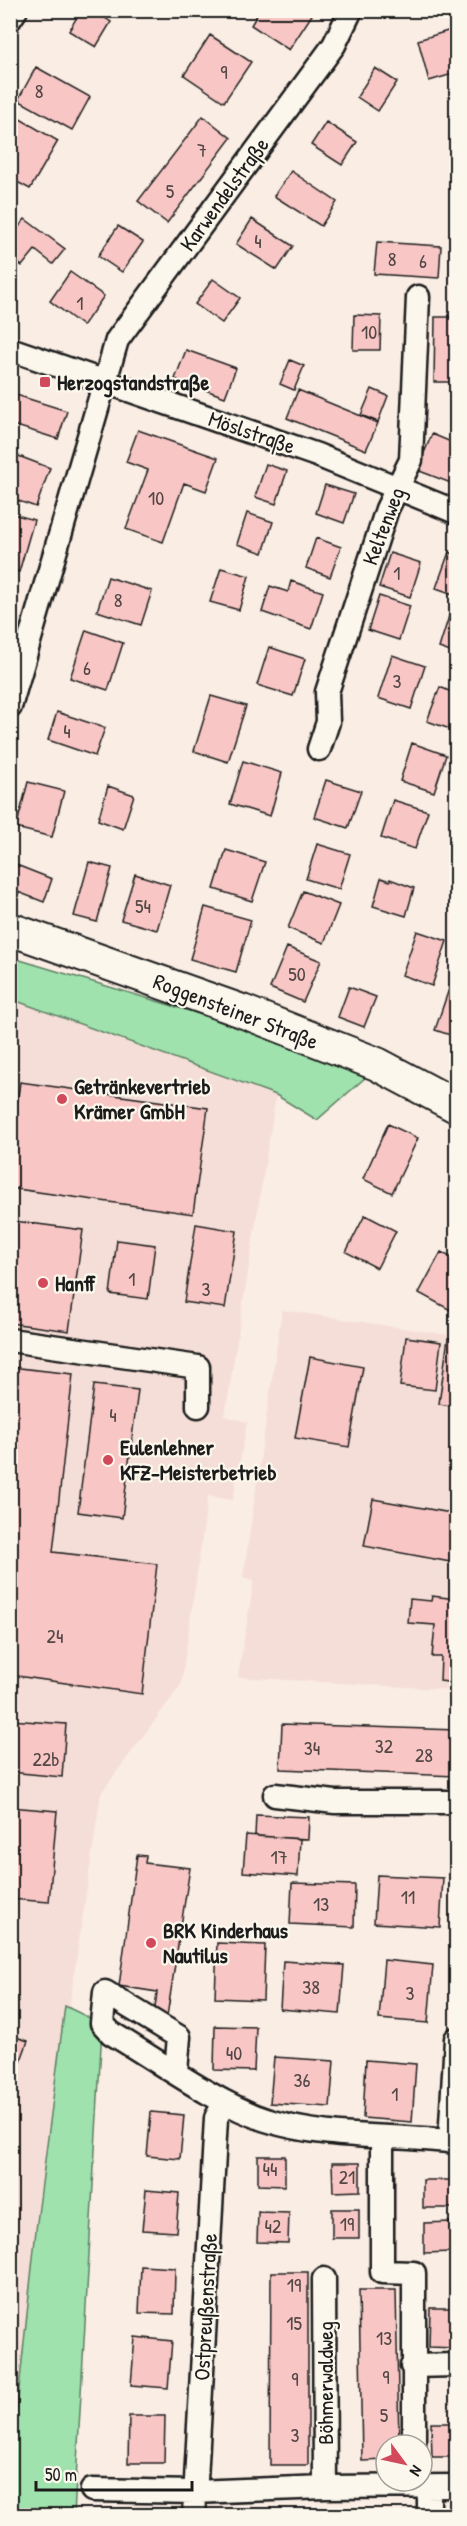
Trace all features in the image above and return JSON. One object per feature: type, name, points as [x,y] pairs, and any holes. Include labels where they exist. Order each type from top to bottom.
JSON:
[{"type":"main road","name":"Roggensteiner Straße","points":[[10,929],[242,1011],[377,1064],[456,1106]]},
{"type":"street","points":[[10,19],[16,10]]},
{"type":"street","name":"Karwendelstraße","points":[[105,380],[117,340],[334,45],[351,10]]},
{"type":"street","name":"Keltenweg","points":[[319,749],[328,722],[327,692],[387,509],[411,460],[418,297]]},
{"type":"street","name":"Möslstraße","points":[[10,349],[317,455],[456,512]]},
{"type":"street","points":[[10,707],[105,380]]},
{"type":"street","points":[[10,1340],[198,1367],[198,1406]]},
{"type":"street","points":[[275,1795],[335,1802],[456,1802]]},
{"type":"street","points":[[176,2071],[225,2102],[265,2120],[294,2127],[382,2138],[453,2141],[456,2039]]},
{"type":"street","name":"Ostpreußenstraße","points":[[194,2516],[216,2118],[225,2102]]},
{"type":"street","points":[[382,2138],[382,2272],[414,2273],[412,2366],[414,2433]]},
{"type":"street","name":"Böhmerwaldweg","points":[[324,2279],[325,2487]]},
{"type":"street","points":[[412,2366],[456,2365]]},
{"type":"street","points":[[434,2485],[456,2486]]},
{"type":"street","points":[[93,2490],[194,2492],[374,2486]]},
{"type":"street","points":[[422,2493],[429,2516]]},
{"type":"shaded area","points":[[11,999],[276,1095],[225,1416],[247,1422],[233,1500],[208,1496],[181,1685],[101,1793],[36,2230],[11,2464]]},
{"type":"shaded area","points":[[282,1310],[456,1336],[456,1690],[238,1677],[254,1580],[243,1578]]},
{"type":"green space","points":[[10,957],[266,1034],[366,1077],[317,1120],[276,1095],[11,999]]},
{"type":"green space","points":[[65,2006],[100,2023],[102,2028],[74,2515],[11,2516],[11,2464],[36,2230]]},
{"type":"building","points":[[81,10],[93,10],[111,22],[96,47],[69,31]]},
{"type":"building","points":[[260,10],[305,10],[312,15],[289,50],[251,25]]},
{"type":"building","points":[[451,30],[456,51],[456,73],[429,81],[418,40]]},
{"type":"building","points":[[210,35],[251,62],[224,102],[184,75]]},
{"type":"building","points":[[36,67],[90,97],[72,130],[18,100]]},
{"type":"building","points":[[375,68],[397,82],[378,111],[357,97]]},
{"type":"building","points":[[10,113],[58,141],[30,189],[10,178]]},
{"type":"building","points":[[203,116],[231,138],[167,223],[138,201]]},
{"type":"building","points":[[326,122],[357,142],[342,165],[311,145]]},
{"type":"building","points":[[291,171],[337,202],[321,226],[274,196]]},
{"type":"building","points":[[25,219],[65,249],[53,264],[35,250],[22,266],[10,257],[10,238]]},
{"type":"building","points":[[252,219],[293,246],[277,270],[236,244]]},
{"type":"building","points":[[118,226],[143,242],[122,272],[98,256]]},
{"type":"building","points":[[377,242],[441,246],[439,278],[374,274]]},
{"type":"building","points":[[70,272],[104,296],[83,326],[50,301]]},
{"type":"building","points":[[213,279],[240,298],[222,323],[195,304]]},
{"type":"building","points":[[354,315],[381,316],[380,350],[353,350]]},
{"type":"building","points":[[435,317],[456,317],[456,382],[434,382]]},
{"type":"building","points":[[186,350],[236,368],[225,397],[175,379]]},
{"type":"building","points":[[290,360],[304,366],[294,390],[280,384]]},
{"type":"building","points":[[372,389],[388,396],[378,422],[361,415]]},
{"type":"building","points":[[298,390],[378,423],[366,450],[287,418]]},
{"type":"building","points":[[10,393],[67,411],[58,439],[10,424]]},
{"type":"building","points":[[138,430],[218,458],[206,491],[184,483],[163,542],[126,529],[148,470],[126,462]]},
{"type":"building","points":[[432,434],[456,444],[456,485],[417,470]]},
{"type":"building","points":[[16,455],[50,468],[36,507],[10,498],[10,470]]},
{"type":"building","points":[[266,464],[287,471],[276,504],[255,497]]},
{"type":"building","points":[[325,485],[354,494],[344,523],[316,513]]},
{"type":"building","points":[[10,513],[34,520],[19,572],[10,569]]},
{"type":"building","points":[[247,513],[273,522],[263,553],[237,544]]},
{"type":"building","points":[[316,538],[341,547],[330,577],[306,568]]},
{"type":"building","points":[[449,552],[456,555],[456,595],[436,588]]},
{"type":"building","points":[[390,553],[421,563],[410,597],[379,587]]},
{"type":"building","points":[[221,568],[249,576],[239,610],[210,602]]},
{"type":"building","points":[[108,577],[152,591],[141,625],[97,611]]},
{"type":"building","points":[[291,581],[323,592],[311,629],[262,612],[270,586],[288,592]]},
{"type":"building","points":[[379,596],[410,606],[399,640],[368,630]]},
{"type":"building","points":[[450,613],[456,615],[456,654],[439,648]]},
{"type":"building","points":[[86,630],[123,643],[108,690],[70,678]]},
{"type":"building","points":[[269,647],[305,659],[293,696],[257,685]]},
{"type":"building","points":[[392,655],[425,666],[411,709],[378,698]]},
{"type":"building","points":[[440,687],[456,694],[456,721],[453,730],[427,721]]},
{"type":"building","points":[[211,696],[246,706],[228,762],[194,751]]},
{"type":"building","points":[[57,712],[105,728],[95,756],[48,740]]},
{"type":"building","points":[[412,743],[446,755],[434,792],[400,781]]},
{"type":"building","points":[[243,761],[282,773],[270,816],[230,804]]},
{"type":"building","points":[[326,780],[361,791],[348,828],[314,817]]},
{"type":"building","points":[[28,782],[64,791],[52,837],[16,828]]},
{"type":"building","points":[[108,786],[134,795],[123,829],[98,820]]},
{"type":"building","points":[[393,800],[428,811],[415,849],[381,838]]},
{"type":"building","points":[[317,844],[350,854],[339,889],[306,879]]},
{"type":"building","points":[[226,850],[265,862],[252,901],[214,889]]},
{"type":"building","points":[[89,862],[112,868],[97,922],[74,916]]},
{"type":"building","points":[[14,864],[52,879],[44,902],[10,889],[10,873]]},
{"type":"building","points":[[135,874],[170,885],[157,930],[121,920]]},
{"type":"building","points":[[381,878],[414,888],[406,916],[373,906]]},
{"type":"building","points":[[303,891],[339,905],[324,943],[288,928]]},
{"type":"building","points":[[205,907],[251,920],[236,972],[190,959]]},
{"type":"building","points":[[417,931],[447,941],[432,986],[402,975]]},
{"type":"building","points":[[287,947],[321,961],[303,1002],[270,988]]},
{"type":"building","points":[[450,986],[456,988],[456,1037],[435,1030]]},
{"type":"building","points":[[349,987],[376,997],[364,1027],[338,1017]]},
{"type":"building","points":[[20,1082],[208,1108],[193,1214],[10,1188],[10,1112],[16,1112]]},
{"type":"building","points":[[388,1124],[418,1138],[392,1193],[363,1179]]},
{"type":"building","points":[[365,1215],[396,1231],[377,1268],[346,1252]]},
{"type":"building","name":"Hanff","points":[[14,1221],[83,1230],[69,1331],[10,1323],[10,1243]]},
{"type":"building","points":[[196,1224],[237,1231],[225,1308],[184,1302]]},
{"type":"building","points":[[117,1240],[155,1245],[148,1299],[110,1294]]},
{"type":"building","points":[[441,1252],[456,1260],[456,1313],[419,1293]]},
{"type":"building","points":[[406,1337],[441,1342],[435,1390],[400,1386]]},
{"type":"building","points":[[448,1338],[456,1339],[456,1407],[439,1404]]},
{"type":"building","points":[[310,1357],[363,1367],[349,1447],[295,1438]]},
{"type":"building","points":[[10,1367],[73,1374],[53,1552],[157,1564],[142,1694],[10,1675]]},
{"type":"building","points":[[94,1385],[138,1390],[122,1518],[78,1512]]},
{"type":"building","points":[[373,1499],[456,1514],[456,1563],[364,1546]]},
{"type":"building","points":[[432,1596],[456,1599],[456,1683],[440,1681],[441,1657],[432,1657],[435,1625],[408,1623],[410,1599],[431,1601]]},
{"type":"building","points":[[10,1720],[66,1724],[62,1777],[10,1772]]},
{"type":"building","points":[[282,1724],[456,1730],[456,1776],[280,1769]]},
{"type":"building","points":[[10,1807],[57,1811],[49,1902],[10,1899]]},
{"type":"building","points":[[256,1815],[309,1817],[308,1839],[255,1836]]},
{"type":"building","points":[[246,1835],[300,1839],[298,1876],[243,1872]]},
{"type":"building","points":[[137,1855],[146,1856],[145,1863],[190,1868],[167,2016],[155,2008],[157,1992],[119,1986]]},
{"type":"building","points":[[377,1875],[443,1878],[440,1927],[374,1923]]},
{"type":"building","points":[[292,1883],[355,1885],[354,1927],[290,1924]]},
{"type":"building","points":[[217,1943],[265,1945],[263,2000],[215,1998]]},
{"type":"building","points":[[384,1960],[433,1965],[428,2023],[379,2019]]},
{"type":"building","points":[[283,1961],[344,1965],[340,2014],[280,2009]]},
{"type":"building","points":[[215,2026],[256,2027],[254,2071],[214,2070]]},
{"type":"building","points":[[10,2035],[28,2041],[10,2090]]},
{"type":"building","points":[[274,2057],[334,2061],[330,2107],[270,2103]]},
{"type":"building","points":[[366,2060],[416,2064],[412,2122],[363,2118]]},
{"type":"building","points":[[151,2112],[184,2115],[180,2159],[147,2156]]},
{"type":"building","points":[[258,2156],[285,2156],[285,2186],[258,2185]]},
{"type":"building","points":[[332,2163],[360,2163],[360,2191],[333,2192]]},
{"type":"building","points":[[423,2180],[453,2180],[453,2208],[423,2208]]},
{"type":"building","points":[[146,2190],[179,2193],[176,2232],[142,2230]]},
{"type":"building","points":[[332,2209],[359,2209],[359,2238],[332,2238]]},
{"type":"building","points":[[258,2212],[289,2213],[288,2243],[257,2242]]},
{"type":"building","points":[[451,2222],[452,2252],[424,2253],[424,2223]]},
{"type":"building","points":[[141,2266],[175,2268],[174,2314],[139,2313]]},
{"type":"building","points":[[271,2272],[308,2272],[308,2465],[270,2465]]},
{"type":"building","points":[[359,2290],[396,2290],[399,2433],[374,2433],[374,2460],[362,2461]]},
{"type":"building","points":[[430,2308],[456,2308],[456,2348],[429,2347]]},
{"type":"building","points":[[135,2337],[172,2341],[168,2388],[131,2385]]},
{"type":"building","points":[[129,2416],[165,2416],[164,2463],[128,2463]]},
{"type":"building","points":[[431,2423],[456,2423],[456,2457],[434,2457],[434,2433],[431,2433]]},
{"type":"place","name":"Herzogstandstraße","points":[[45,382]]},
{"type":"place","name":"Getränkevertrieb Krämer GmbH","points":[[62,1099]]},
{"type":"place","name":"Hanff","points":[[43,1283]]},
{"type":"place","name":"Eulenlehner KFZ-Meisterbetrieb","points":[[108,1460]]},
{"type":"place","name":"BRK Kinderhaus Nautilus","points":[[151,1943]]}]
